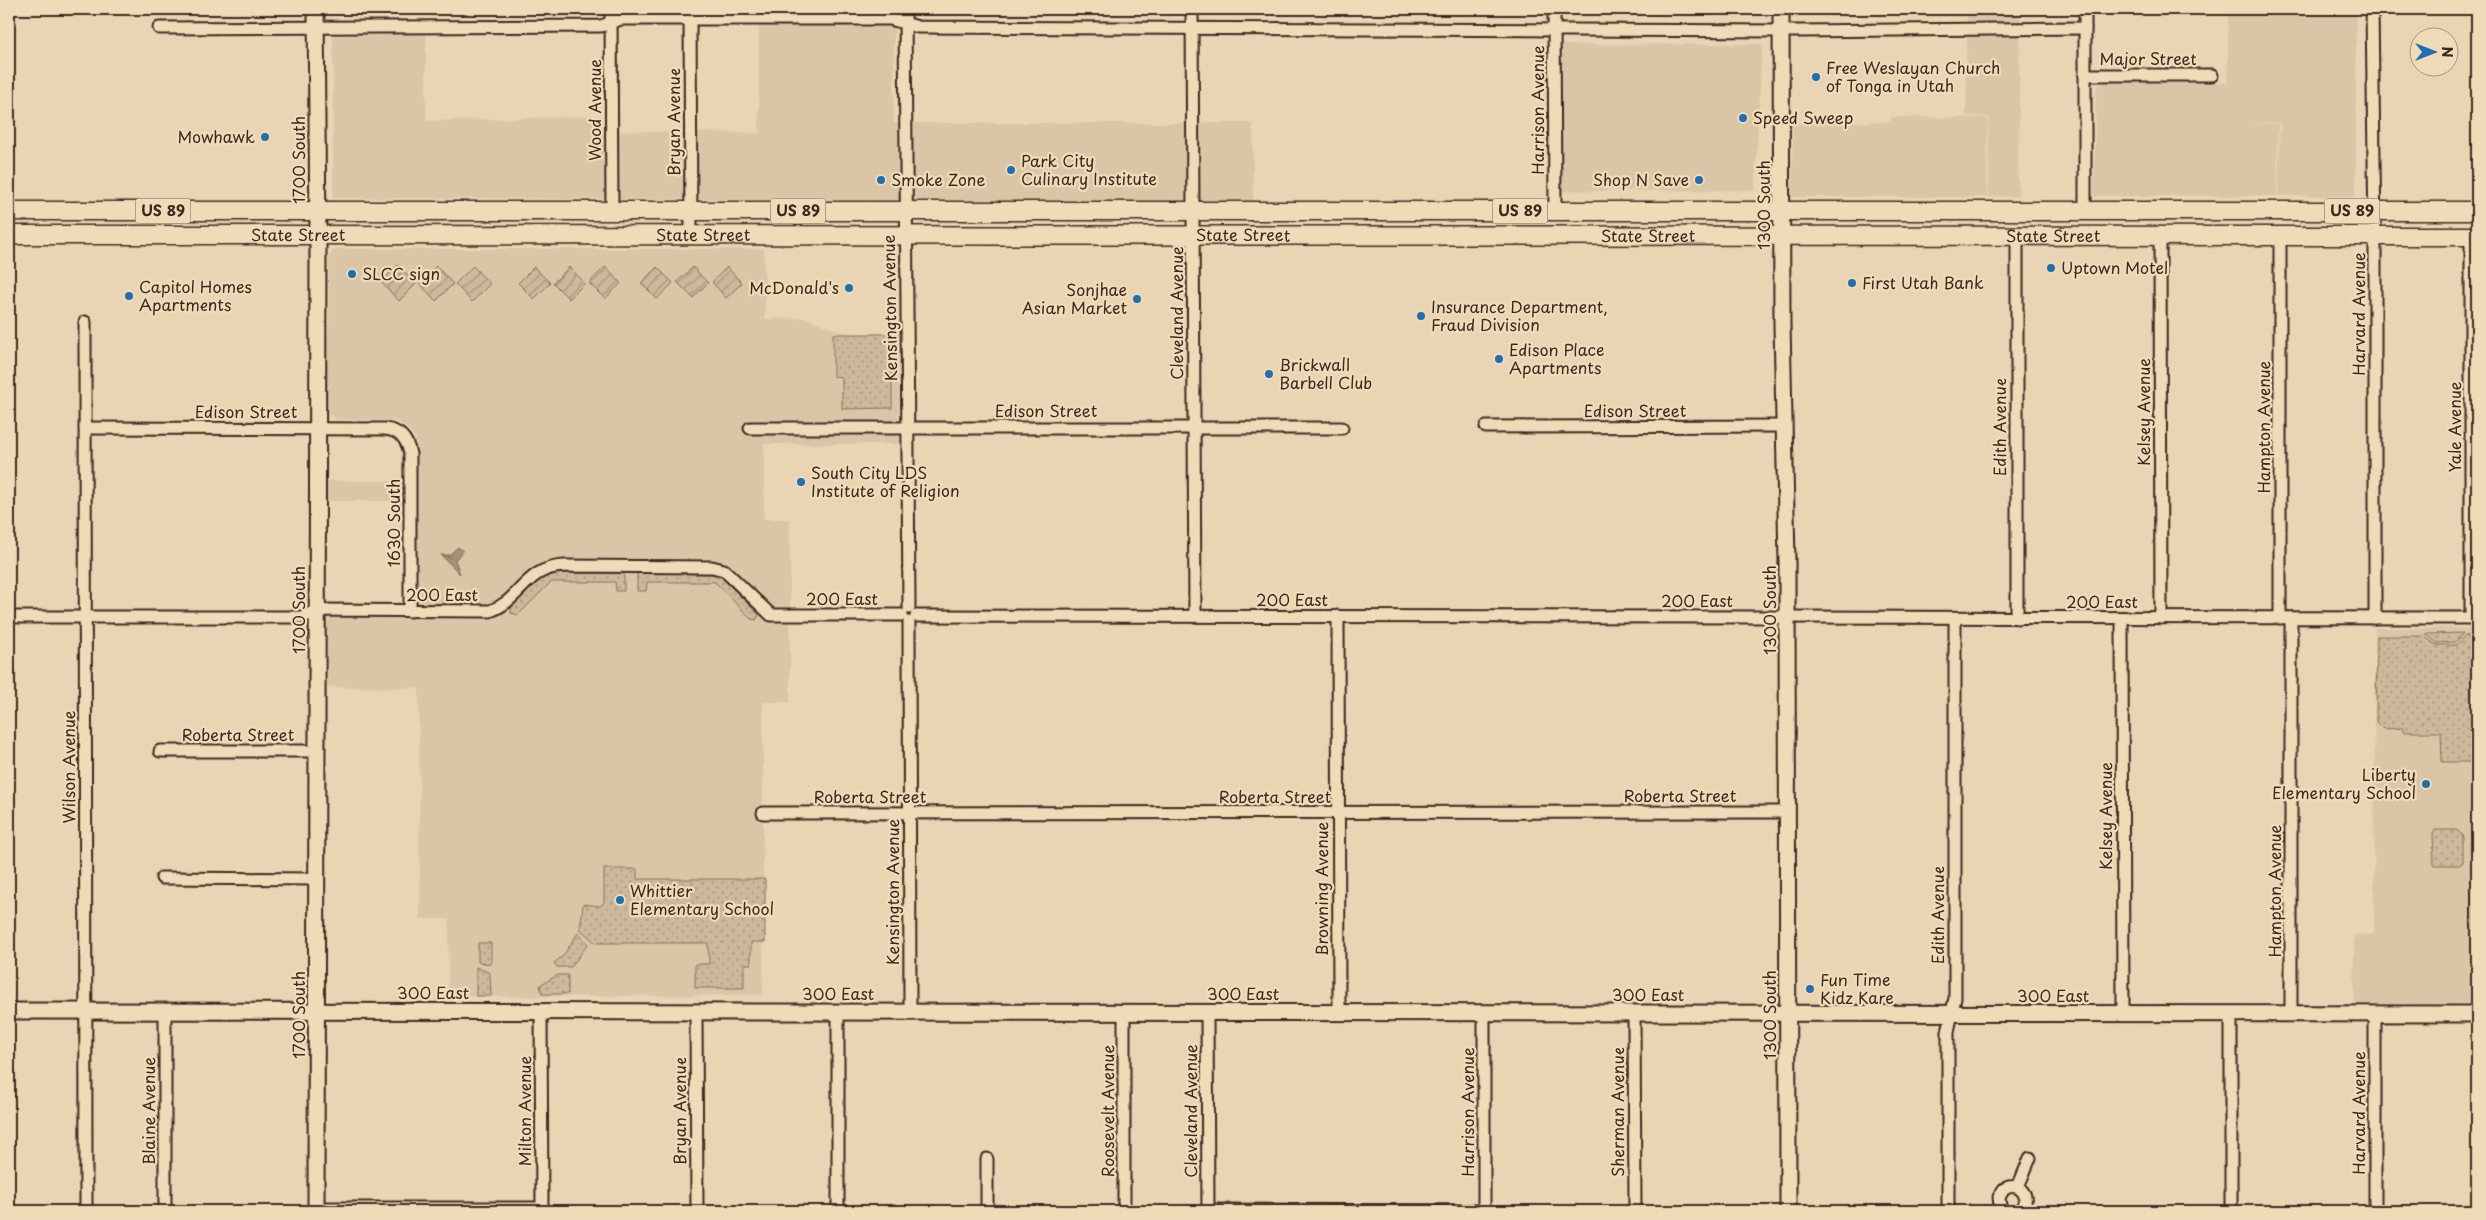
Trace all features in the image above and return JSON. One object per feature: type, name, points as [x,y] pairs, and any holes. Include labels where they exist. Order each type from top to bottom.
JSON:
[{"type":"main road","name":"State Street","points":[[9,211],[2477,211]]},
{"type":"main road","points":[[2052,235],[2085,211]]},
{"type":"main road","points":[[2160,236],[2165,228],[2210,211]]},
{"type":"main road","name":"State Street","points":[[9,235],[2474,236]]},
{"type":"street","name":"1700 South","points":[[316,9],[318,236],[316,1210]]},
{"type":"street","name":"Wood Avenue","points":[[611,9],[612,211]]},
{"type":"street","name":"Kensington Avenue","points":[[905,9],[910,1011]]},
{"type":"street","name":"Cleveland Avenue","points":[[1192,9],[1195,616]]},
{"type":"street","name":"Harrison Avenue","points":[[1554,9],[1555,212]]},
{"type":"street","name":"1300 South","points":[[1781,9],[1787,618],[1788,1211]]},
{"type":"street","points":[[2085,9],[2085,211]]},
{"type":"street","name":"Harvard Avenue","points":[[2372,9],[2373,211],[2375,235],[2375,618]]},
{"type":"street","points":[[159,28],[600,26],[621,19],[690,14],[890,18],[918,27],[1781,30],[2085,28]]},
{"type":"street","name":"Bryan Avenue","points":[[690,14],[691,236]]},
{"type":"street","name":"Major Street","points":[[2085,76],[2212,75]]},
{"type":"street","name":"Edith Avenue","points":[[2016,618],[2017,235]]},
{"type":"street","name":"Hampton Avenue","points":[[2280,235],[2291,1014]]},
{"type":"street","name":"Kelsey Avenue","points":[[2160,236],[2161,618]]},
{"type":"street","name":"Yale Avenue","points":[[2474,236],[2474,618]]},
{"type":"street","name":"Wilson Avenue","points":[[85,322],[86,1211]]},
{"type":"street","name":"Edison Street","points":[[1486,427],[1784,426]]},
{"type":"street","name":"Edison Street","points":[[85,428],[384,429],[398,432],[403,437]]},
{"type":"street","name":"Edison Street","points":[[750,428],[1342,428]]},
{"type":"street","name":"1630 South","points":[[403,437],[410,454],[410,611]]},
{"type":"street","name":"200 East","points":[[9,617],[303,617],[317,610],[490,611],[501,607],[532,577],[541,570],[551,566],[712,567],[724,570],[771,614],[1787,618],[2474,618]]},
{"type":"street","name":"Browning Avenue","points":[[1338,616],[1339,1012]]},
{"type":"street","name":"Edith Avenue","points":[[1948,1211],[1948,1032],[1955,998],[1954,618]]},
{"type":"street","name":"Kelsey Avenue","points":[[2122,618],[2123,1014]]},
{"type":"street","name":"Roberta Street","points":[[160,750],[317,751]]},
{"type":"street","name":"Roberta Street","points":[[763,813],[1788,812]]},
{"type":"street","points":[[162,878],[317,879]]},
{"type":"street","name":"300 East","points":[[9,1011],[2477,1014]]},
{"type":"street","name":"Blaine Avenue","points":[[165,1011],[165,1211]]},
{"type":"street","name":"Milton Avenue","points":[[541,1011],[542,1210]]},
{"type":"street","name":"Bryan Avenue","points":[[696,1011],[697,1211]]},
{"type":"street","points":[[838,1011],[838,1211]]},
{"type":"street","name":"Roosevelt Avenue","points":[[1124,1012],[1124,1211]]},
{"type":"street","name":"Cleveland Avenue","points":[[1207,1012],[1208,1211]]},
{"type":"street","name":"Harrison Avenue","points":[[1484,1012],[1484,1211]]},
{"type":"street","name":"Sherman Avenue","points":[[1634,1012],[1635,1211]]},
{"type":"street","points":[[2231,1014],[2231,1211]]},
{"type":"street","name":"Harvard Avenue","points":[[2375,1014],[2375,1211]]},
{"type":"street","points":[[2018,1187],[2030,1158]]},
{"type":"street","points":[[986,1160],[987,1211]]},
{"type":"street","points":[[2004,1211],[1998,1202],[2001,1192],[2008,1186],[2018,1187],[2026,1197],[2025,1205],[2020,1211]]},
{"type":"street","points":[[316,1210],[542,1210]]},
{"type":"street","points":[[1208,1211],[1484,1211]]},
{"type":"shaded area","points":[[525,9],[603,9],[603,13],[525,13]]},
{"type":"shaded area","points":[[759,9],[894,9],[894,123],[1253,123],[1253,201],[333,198],[333,36],[426,34],[426,121],[601,116],[602,131],[759,133]]},
{"type":"shaded area","points":[[915,9],[1117,9],[915,10]]},
{"type":"shaded area","points":[[1559,9],[1759,9],[1759,12],[1559,11]]},
{"type":"shaded area","points":[[1793,9],[2073,9],[2073,12],[2020,12],[2018,196],[1989,197],[1989,117],[1966,116],[1967,12]]},
{"type":"shaded area","points":[[2228,9],[2356,9],[2356,196],[2278,196],[2280,123],[2248,123],[2278,124],[2277,196],[2094,196],[2096,87],[2108,81],[2228,83]]},
{"type":"shaded area","points":[[1762,44],[1755,190],[1559,191],[1558,45]]},
{"type":"shaded area","points":[[1891,117],[1988,118],[1987,197],[1792,197],[1793,123],[1891,122]]},
{"type":"shaded area","points":[[337,249],[764,249],[765,319],[806,318],[847,334],[899,333],[899,444],[764,444],[764,519],[790,519],[790,702],[763,702],[763,995],[448,997],[449,919],[420,919],[419,688],[327,687],[327,623],[329,618],[334,616],[417,617],[418,449],[415,438],[408,429],[396,421],[339,419],[330,416],[326,410],[329,256]]},
{"type":"shaded area","points":[[398,265],[416,284],[399,301],[381,282]]},
{"type":"shaded area","points":[[436,266],[453,284],[436,301],[419,283]]},
{"type":"shaded area","points":[[473,266],[490,284],[472,302],[455,284]]},
{"type":"shaded area","points":[[534,267],[550,283],[534,299],[518,283]]},
{"type":"shaded area","points":[[569,267],[585,283],[569,299],[553,283]]},
{"type":"shaded area","points":[[605,267],[621,283],[605,299],[589,283]]},
{"type":"shaded area","points":[[657,267],[673,283],[657,299],[641,283]]},
{"type":"shaded area","points":[[693,267],[708,283],[693,298],[677,282]]},
{"type":"shaded area","points":[[727,267],[742,283],[726,298],[712,282]]},
{"type":"shaded area","points":[[833,334],[892,334],[892,408],[842,409],[842,377],[833,376]]},
{"type":"shaded area","points":[[325,481],[399,481],[399,501],[325,501]]},
{"type":"shaded area","points":[[555,573],[624,573],[624,591],[616,591],[615,582],[551,582],[518,615],[511,613],[511,607],[543,575]]},
{"type":"shaded area","points":[[637,573],[718,574],[759,615],[756,620],[751,619],[715,582],[647,582],[646,591],[637,591]]},
{"type":"shaded area","name":"Liberty Elementary School","points":[[2375,628],[2477,628],[2477,1004],[2354,1004],[2354,935],[2374,934]]},
{"type":"shaded area","points":[[2463,633],[2456,642],[2437,643],[2426,634]]},
{"type":"shaded area","points":[[2377,636],[2424,636],[2436,645],[2457,645],[2464,636],[2477,636],[2477,762],[2442,762],[2441,732],[2403,732],[2403,728],[2383,729],[2376,722]]},
{"type":"shaded area","points":[[2435,830],[2457,830],[2463,836],[2463,862],[2460,865],[2434,865],[2433,833]]},
{"type":"shaded area","points":[[604,869],[637,869],[637,879],[765,879],[765,942],[751,942],[751,964],[744,964],[744,988],[695,988],[695,964],[709,964],[708,943],[596,943],[580,929],[583,904],[600,906],[604,903]]},
{"type":"shaded area","points":[[578,933],[588,944],[571,967],[557,967],[554,963],[563,956]]},
{"type":"shaded area","points":[[478,943],[491,943],[491,964],[478,962]]},
{"type":"shaded area","points":[[476,967],[490,973],[491,996],[476,996]]},
{"type":"shaded area","points":[[558,975],[568,975],[568,994],[542,994],[540,985]]},
{"type":"water","points":[[458,547],[463,551],[455,560],[460,574],[441,555],[449,555]]},
{"type":"place","name":"Free Weslayan Church of Tonga in Utah","points":[[1816,77]]},
{"type":"place","name":"Speed Sweep","points":[[1743,118]]},
{"type":"place","name":"Mowhawk","points":[[265,137]]},
{"type":"place","name":"Park City Culinary Institute","points":[[1011,170]]},
{"type":"place","name":"Smoke Zone","points":[[881,180]]},
{"type":"place","name":"Shop N Save","points":[[1699,180]]},
{"type":"place","name":"Uptown Motel","points":[[2051,268]]},
{"type":"place","name":"SLCC sign","points":[[352,274]]},
{"type":"place","name":"First Utah Bank","points":[[1852,283]]},
{"type":"place","name":"McDonald's","points":[[849,288]]},
{"type":"place","name":"Capitol Homes Apartments","points":[[129,296]]},
{"type":"place","name":"Sonjhae Asian Market","points":[[1137,299]]},
{"type":"place","name":"Insurance Department, Fraud Division","points":[[1421,316]]},
{"type":"place","name":"Edison Place Apartments","points":[[1499,359]]},
{"type":"place","name":"Brickwall Barbell Club","points":[[1269,374]]},
{"type":"place","name":"South City LDS Institute of Religion","points":[[801,482]]},
{"type":"place","name":"Liberty Elementary School","points":[[2426,784]]},
{"type":"place","name":"Whittier Elementary School","points":[[620,900]]},
{"type":"place","name":"Fun Time Kidz Kare","points":[[1810,989]]}]
